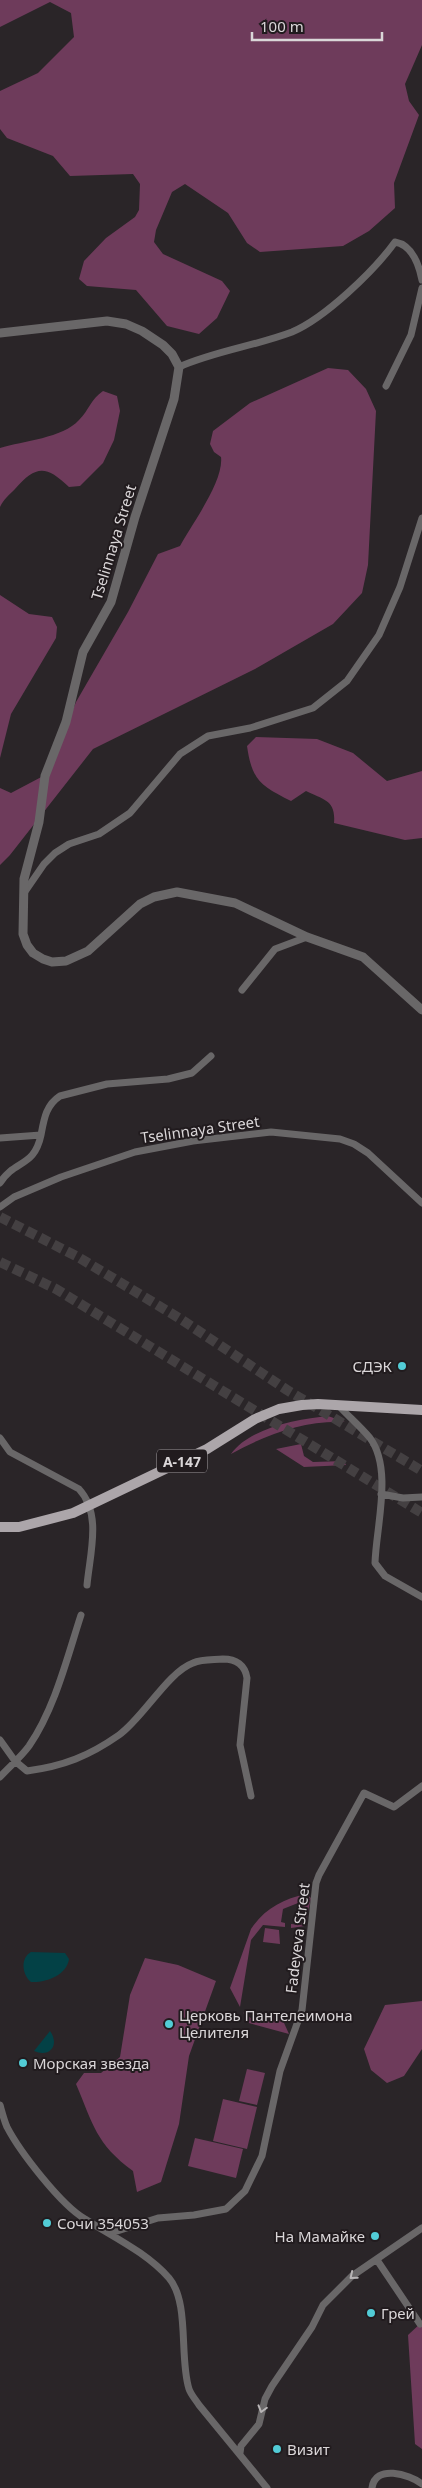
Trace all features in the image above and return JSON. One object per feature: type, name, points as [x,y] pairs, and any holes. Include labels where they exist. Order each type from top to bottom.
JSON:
[{"type":"main road","name":"А-147","points":[[90,1506],[207,1449],[254,1420],[279,1409],[302,1405],[337,1405],[422,1410]]},
{"type":"main road","points":[[0,1528],[55,1518],[90,1506]]},
{"type":"street","points":[[0,333],[107,322],[126,324],[142,331],[163,345],[172,354],[179,367],[204,356],[292,331],[325,312],[381,262],[395,242],[405,246],[420,263],[422,280]]},
{"type":"street","points":[[386,386],[411,335],[422,288]]},
{"type":"street","name":"Tselinnaya Street","points":[[179,367],[174,399],[135,517],[111,602],[84,652],[66,722],[45,776],[39,822],[27,860],[22,896],[23,934],[27,945],[33,953],[52,962],[77,958],[88,951],[140,904],[154,897],[177,892],[235,904],[307,937],[363,957],[422,1010]]},
{"type":"street","points":[[22,896],[44,864],[55,853],[70,844],[98,834],[130,813],[180,754],[208,736],[250,728],[313,708],[347,681],[379,635],[400,587],[422,518]]},
{"type":"street","points":[[242,990],[275,949],[307,937]]},
{"type":"street","points":[[0,1183],[12,1170],[35,1153],[46,1111],[54,1100],[60,1096],[107,1084],[168,1079],[192,1072],[211,1056]]},
{"type":"street","name":"Tselinnaya Street","points":[[0,1207],[14,1197],[61,1176],[135,1152],[193,1141],[271,1132],[340,1139],[354,1144],[368,1153],[422,1203]]},
{"type":"street","points":[[0,1138],[40,1135]]},
{"type":"street","points":[[337,1405],[370,1439],[378,1454],[382,1494],[375,1563],[385,1576],[422,1597]]},
{"type":"street","points":[[0,1438],[10,1452],[78,1489],[90,1506],[94,1520],[87,1585]]},
{"type":"street","points":[[382,1494],[403,1498],[422,1496]]},
{"type":"street","points":[[0,1777],[28,1748],[50,1704],[81,1615]]},
{"type":"street","points":[[0,1740],[15,1761],[27,1771],[56,1767],[77,1760],[120,1734],[181,1669],[201,1660],[229,1659],[236,1661],[246,1670],[247,1690],[240,1745],[251,1796]]},
{"type":"street","name":"Fadeyeva Street","points":[[111,2233],[158,2218],[194,2215],[226,2208],[245,2191],[262,2156],[280,2071],[302,2010],[316,1884],[319,1875],[364,1793],[394,1807],[422,1786]]},
{"type":"street","points":[[0,2105],[7,2126],[21,2149],[46,2181],[84,2218],[111,2233],[145,2257],[170,2279],[177,2295],[180,2311],[184,2361],[189,2390],[199,2405],[267,2488]]},
{"type":"street","points":[[240,2453],[241,2446],[253,2434],[259,2424],[265,2398],[312,2327],[323,2305],[352,2276],[422,2228]]},
{"type":"street","points":[[377,2260],[420,2324]]},
{"type":"street","points":[[372,2488],[374,2479],[386,2473],[408,2476],[422,2484]]},
{"type":"shaded area","points":[[0,0],[422,0],[422,45],[405,84],[409,101],[419,115],[394,183],[395,208],[369,231],[343,246],[260,252],[247,243],[228,213],[185,184],[172,192],[156,230],[154,242],[163,254],[222,281],[230,291],[217,318],[199,334],[167,326],[136,290],[87,286],[79,279],[84,261],[106,238],[135,217],[139,210],[140,184],[133,174],[70,176],[53,156],[7,138],[0,129],[0,91],[38,73],[74,37],[71,13],[50,2],[0,27]]},
{"type":"shaded area","points":[[328,368],[348,370],[366,389],[376,411],[368,565],[362,593],[333,624],[255,669],[93,749],[10,855],[0,865],[0,788],[11,793],[47,774],[76,702],[128,612],[158,554],[180,546],[213,490],[221,467],[221,457],[214,452],[210,444],[213,431],[250,403]]},
{"type":"shaded area","points":[[103,391],[117,396],[120,411],[114,440],[103,463],[80,486],[69,487],[54,475],[41,471],[35,472],[22,481],[0,507],[0,448],[63,431],[79,420]]},
{"type":"shaded area","points":[[0,595],[29,614],[52,617],[57,627],[56,638],[11,714],[0,758]]},
{"type":"shaded area","points":[[256,737],[317,739],[353,753],[387,781],[422,771],[422,838],[405,840],[334,823],[331,805],[323,799],[306,791],[291,801],[272,791],[255,775],[249,758],[247,746]]},
{"type":"shaded area","points":[[328,1416],[345,1422],[315,1423],[300,1426],[271,1435],[231,1454],[239,1445],[262,1431],[289,1422]]},
{"type":"shaded area","points":[[301,1444],[304,1456],[313,1462],[344,1461],[346,1465],[304,1467],[276,1449]]},
{"type":"shaded area","points":[[306,1894],[311,1898],[305,1926],[291,1928],[291,1924],[301,1925],[303,1904],[298,1903],[283,1909],[281,1922],[285,1923],[285,1927],[263,1925],[251,1940],[240,2007],[230,1988],[251,1929],[268,1910],[282,1902]]},
{"type":"shaded area","points":[[265,1928],[279,1930],[280,1944],[263,1942]]},
{"type":"shaded area","points":[[145,1958],[178,1965],[216,1981],[189,2056],[179,2124],[161,2182],[137,2192],[133,2171],[111,2152],[103,2142],[92,2122],[76,2084],[84,2073],[101,2073],[120,2057],[130,1995]]},
{"type":"shaded area","points":[[422,2001],[422,2049],[404,2076],[387,2083],[371,2070],[364,2049],[385,2005]]},
{"type":"shaded area","points":[[243,2012],[251,2018],[259,2019],[276,2012],[280,2014],[289,2034],[249,2023]]},
{"type":"shaded area","points":[[247,2069],[265,2073],[257,2105],[239,2101]]},
{"type":"shaded area","points":[[223,2099],[257,2107],[247,2149],[213,2141]]},
{"type":"shaded area","points":[[195,2138],[243,2149],[236,2178],[188,2166]]},
{"type":"shaded area","points":[[422,2322],[422,2449],[415,2444],[408,2335]]},
{"type":"water","points":[[31,1952],[65,1953],[69,1959],[60,1974],[43,1981],[31,1982],[24,1971],[24,1962],[27,1955]]},
{"type":"water","points":[[50,2031],[54,2041],[52,2049],[45,2053],[34,2051]]},
{"type":"tunnel","points":[[0,1217],[78,1257],[179,1318],[287,1390],[422,1471]]},
{"type":"tunnel","points":[[0,1262],[56,1289],[422,1513]]},
{"type":"place","name":"СДЭК","points":[[402,1366]]},
{"type":"place","name":"Церковь Пантелеимона Целителя","points":[[169,2024]]},
{"type":"place","name":"Морская звезда","points":[[23,2063]]},
{"type":"place","name":"Сочи 354053","points":[[47,2223]]},
{"type":"place","name":"На Мамайке","points":[[375,2236]]},
{"type":"place","name":"Грей","points":[[371,2313]]},
{"type":"place","name":"Визит","points":[[277,2449]]}]
